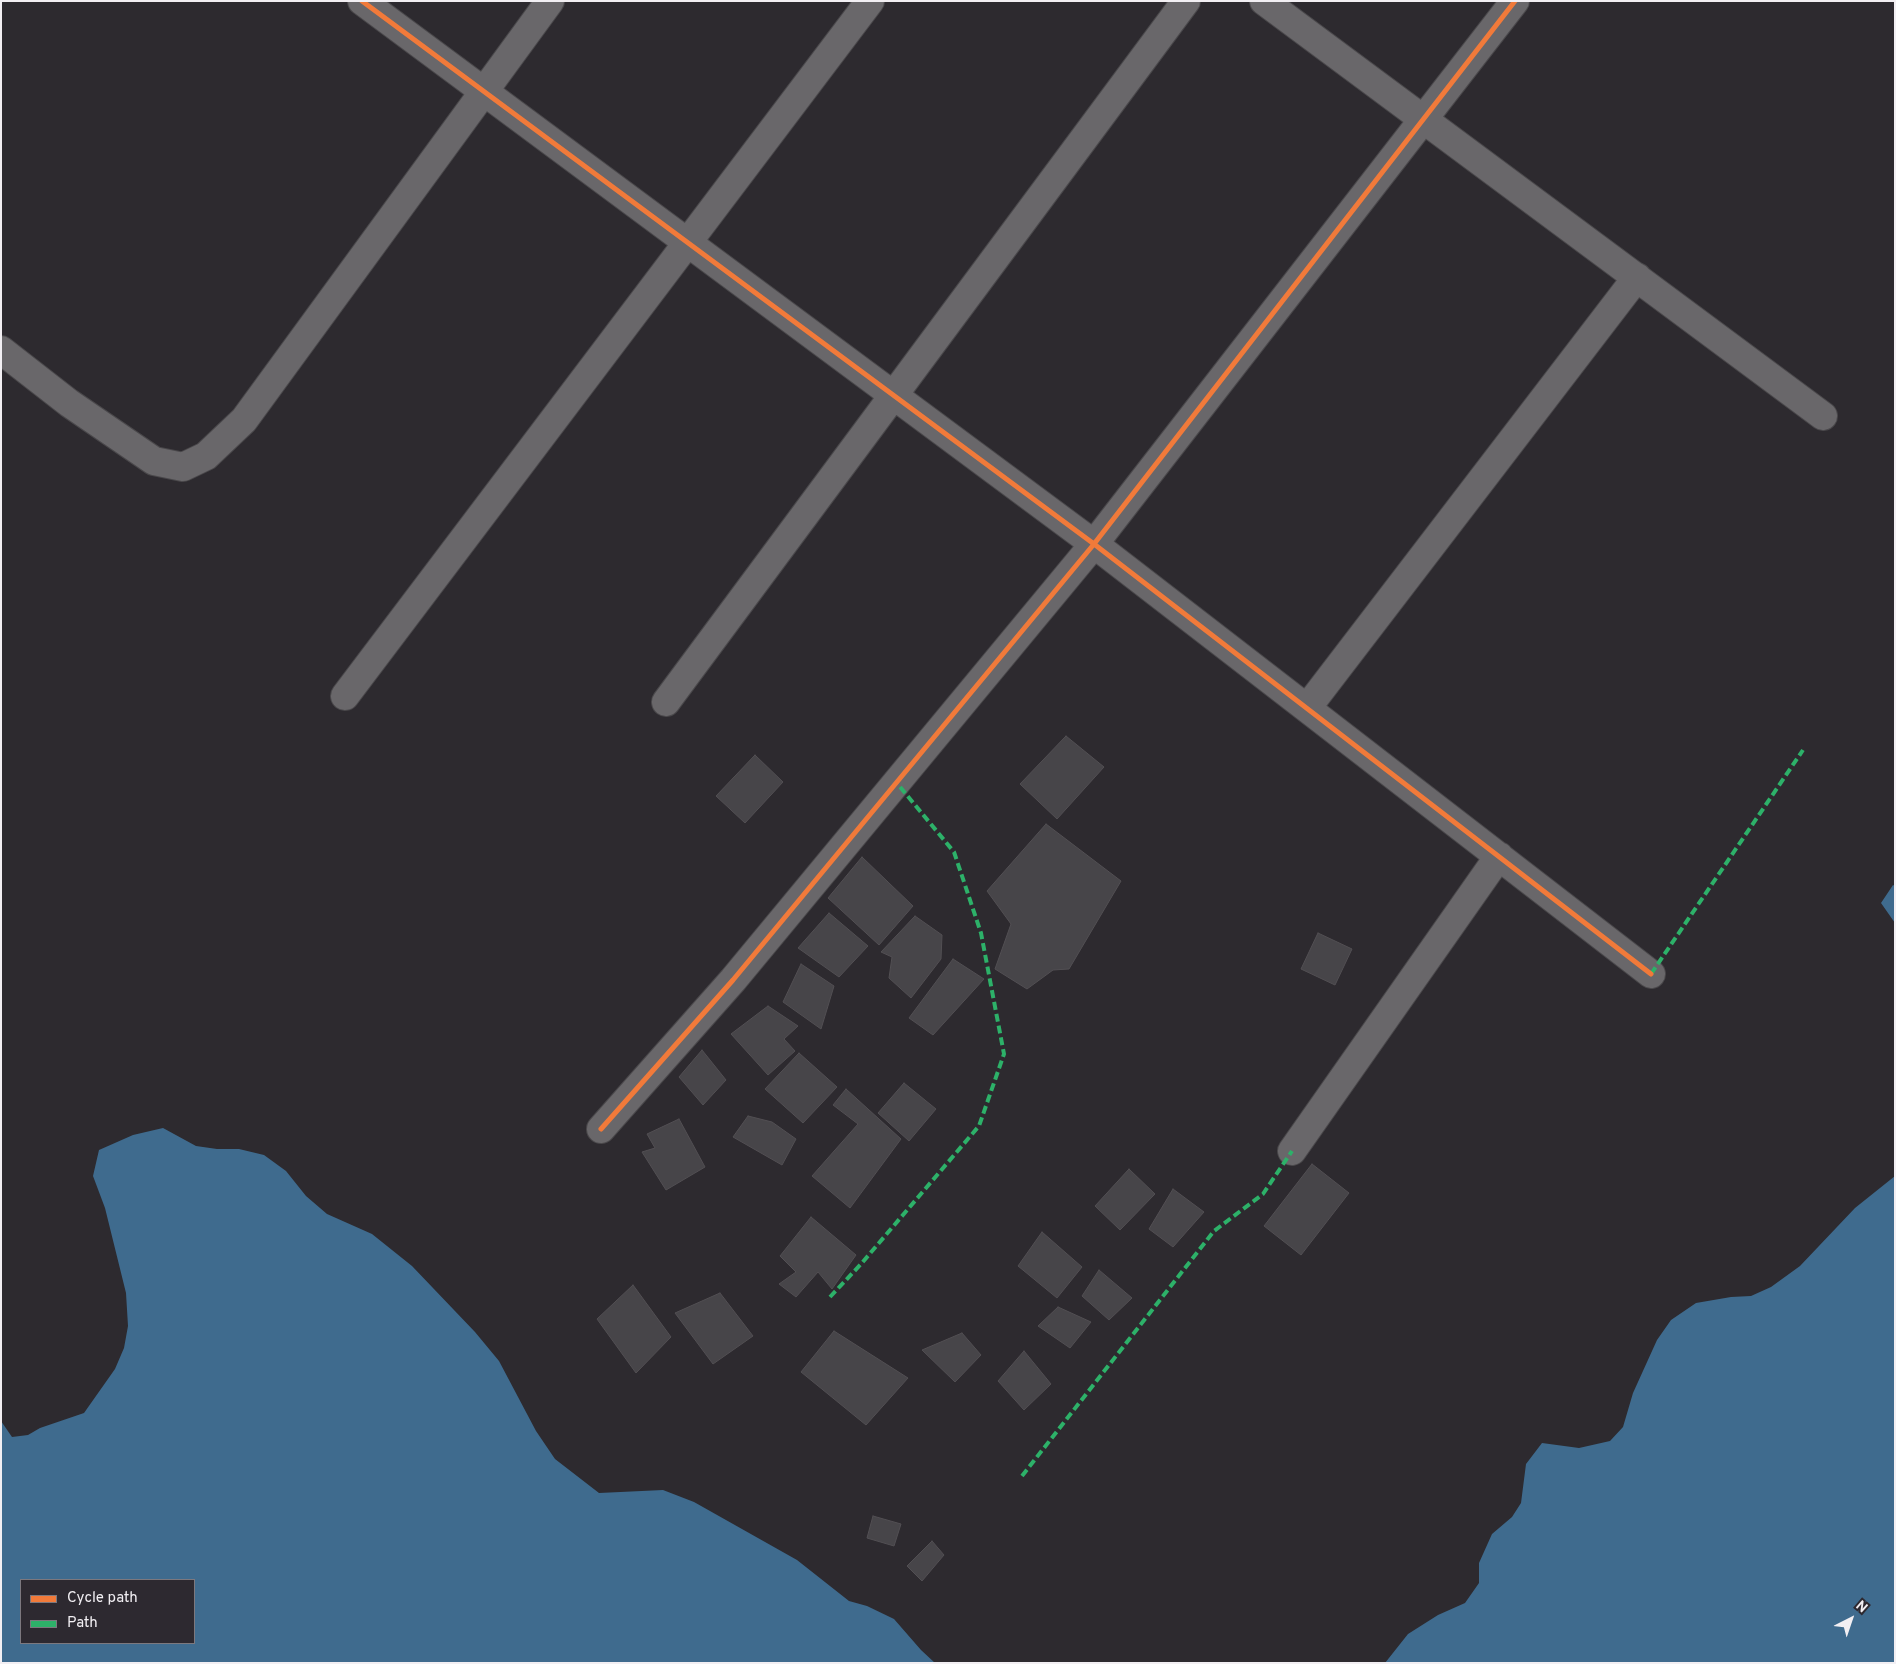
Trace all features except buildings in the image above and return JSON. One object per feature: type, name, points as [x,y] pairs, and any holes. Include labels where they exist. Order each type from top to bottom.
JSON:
[{"type":"street","points":[[362,1],[687,244],[1094,544],[1651,974]]},
{"type":"street","points":[[1,350],[69,402],[154,461],[182,467],[206,456],[244,420],[362,261],[550,1]]},
{"type":"street","points":[[345,696],[870,1]]},
{"type":"street","points":[[666,702],[1186,1]]},
{"type":"street","points":[[1264,1],[1823,416]]},
{"type":"street","points":[[601,1129],[733,980],[1094,544],[1515,1]]},
{"type":"street","points":[[1307,708],[1637,277]]},
{"type":"street","points":[[1292,1151],[1499,856]]},
{"type":"water","points":[[1893,885],[1895,886],[1895,923],[1881,903]]},
{"type":"water","points":[[163,1128],[196,1146],[217,1149],[239,1149],[264,1155],[286,1171],[306,1196],[327,1214],[372,1234],[412,1266],[475,1332],[499,1361],[536,1431],[555,1459],[599,1493],[663,1490],[694,1502],[797,1560],[849,1601],[867,1606],[894,1619],[935,1663],[1,1663],[1,1421],[12,1437],[28,1435],[40,1428],[84,1413],[115,1369],[124,1348],[128,1326],[126,1293],[105,1208],[93,1176],[99,1150],[133,1135]]},
{"type":"water","points":[[1895,1176],[1895,1663],[1385,1663],[1408,1634],[1438,1615],[1465,1603],[1479,1583],[1479,1563],[1492,1534],[1512,1517],[1521,1503],[1526,1464],[1542,1443],[1579,1448],[1610,1441],[1623,1427],[1633,1393],[1657,1340],[1671,1320],[1696,1303],[1731,1297],[1751,1296],[1771,1287],[1800,1266],[1855,1208]]},
{"type":"marked path","points":[[1651,974],[1803,750]]},
{"type":"marked path","points":[[830,1297],[861,1264],[979,1126],[1004,1054],[981,933],[954,852],[896,782]]},
{"type":"marked path","points":[[1022,1476],[1214,1231],[1263,1194],[1292,1151]]},
{"type":"cycle path","points":[[362,1],[1094,544],[1651,974]]},
{"type":"cycle path","points":[[601,1129],[733,980],[1094,544],[1515,1]]}]
